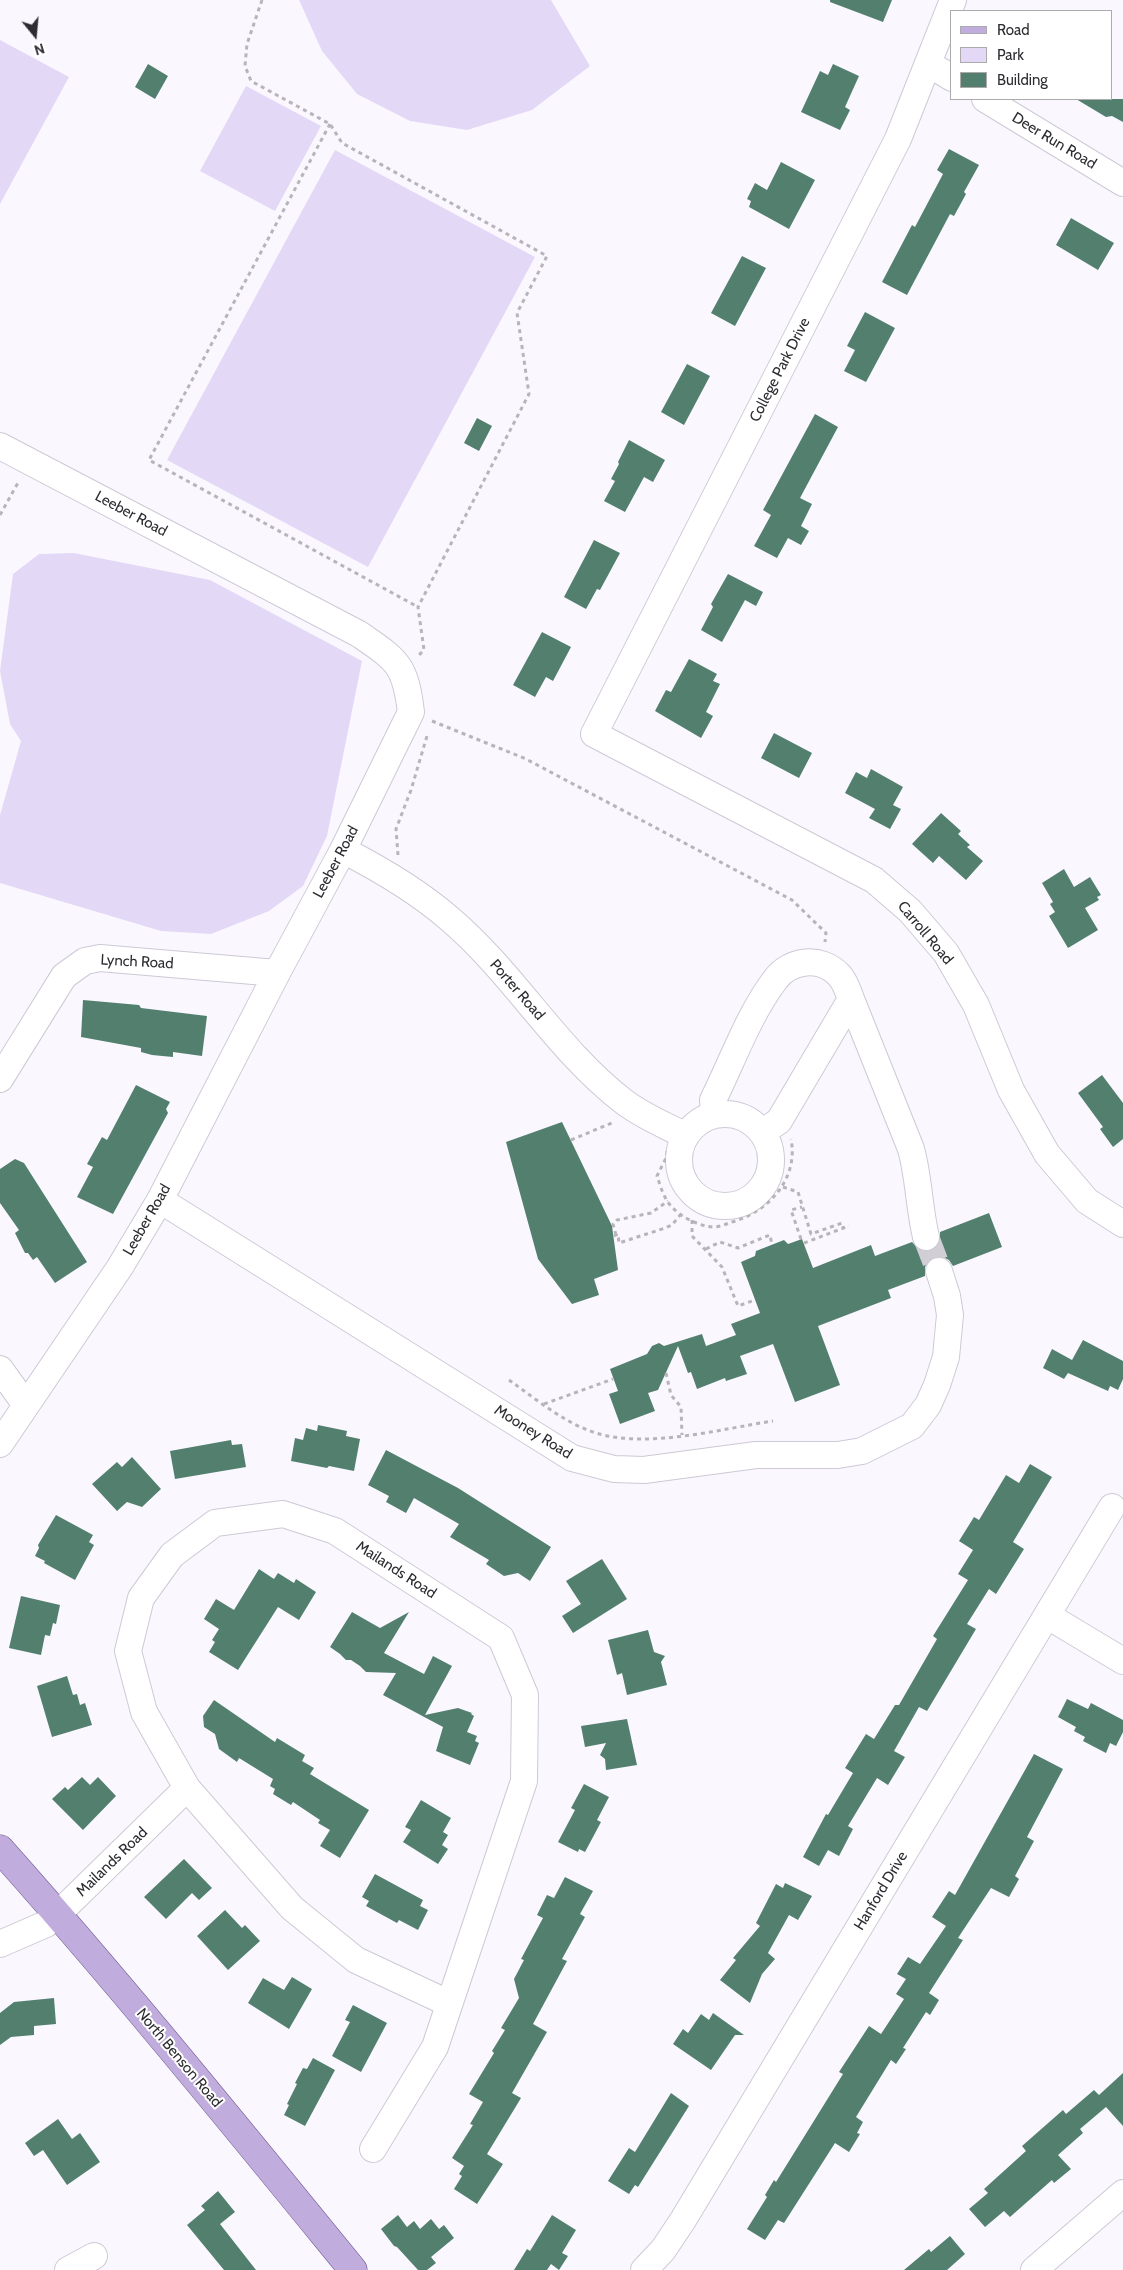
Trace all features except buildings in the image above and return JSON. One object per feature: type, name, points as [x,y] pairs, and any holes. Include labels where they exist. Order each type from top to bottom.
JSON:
[{"type":"main road","name":"North Benson Road","points":[[0,1849],[58,1914],[353,2270]]},
{"type":"street","name":"College Park Drive","points":[[594,734],[898,138],[953,0]]},
{"type":"street","points":[[929,64],[950,77]]},
{"type":"street","name":"Deer Run Road","points":[[987,100],[1123,183]]},
{"type":"street","name":"Leeber Road","points":[[0,446],[359,634],[392,656],[401,669],[411,712],[343,850],[277,972],[160,1200],[120,1267],[0,1444]]},
{"type":"street","name":"Carroll Road","points":[[594,734],[874,880],[910,910],[946,953],[976,1006],[1011,1090],[1047,1154],[1087,1201],[1123,1224]]},
{"type":"street","name":"Porter Road","points":[[343,850],[384,871],[452,920],[496,965],[581,1063],[624,1102],[645,1115],[676,1141]]},
{"type":"street","name":"Lynch Road","points":[[0,1079],[64,976],[85,961],[100,958],[277,972]]},
{"type":"street","points":[[714,1115],[714,1100],[756,1012],[776,979],[787,969],[801,962],[812,961],[834,970],[841,977],[851,999],[911,1149],[917,1171],[918,1196],[926,1237]]},
{"type":"street","points":[[771,1127],[753,1123],[741,1116],[728,1114],[714,1115],[703,1119],[676,1141],[680,1150],[680,1165],[684,1180],[693,1193],[705,1201],[735,1205],[749,1199],[761,1189],[769,1176],[772,1161],[770,1146],[771,1127],[851,999]]},
{"type":"street","name":"Mooney Road","points":[[160,1200],[572,1458],[614,1469],[644,1470],[756,1455],[838,1455],[862,1451],[912,1426],[928,1405],[946,1357],[949,1307],[939,1271]]},
{"type":"street","points":[[0,1369],[26,1405]]},
{"type":"street","name":"Hanford Drive","points":[[644,2270],[663,2250],[683,2220],[1112,1507]]},
{"type":"street","name":"Mailands Road","points":[[374,2149],[435,2047],[448,2003],[524,1781],[525,1695],[501,1638],[335,1531],[283,1514],[215,1523],[172,1555],[141,1598],[128,1651],[144,1712],[187,1788],[292,1908],[356,1960],[448,2003]]},
{"type":"street","points":[[1048,1616],[1123,1661]]},
{"type":"street","name":"Mailands Road","points":[[0,1944],[46,1924],[58,1914],[187,1788]]},
{"type":"street","points":[[1034,2270],[1123,2193]]},
{"type":"street","points":[[68,2270],[94,2256]]},
{"type":"path","points":[[262,0],[247,44],[245,66],[251,81],[330,124],[342,143],[547,256],[517,313],[529,394],[418,607],[424,650],[403,675]]},
{"type":"path","points":[[330,124],[149,460],[418,607]]},
{"type":"path","points":[[0,515],[23,474]]},
{"type":"path","points":[[411,712],[526,759],[792,900],[826,933],[823,965]]},
{"type":"path","points":[[571,1140],[619,1121]]},
{"type":"path","points":[[676,1141],[657,1176],[674,1210],[692,1220],[712,1227],[748,1218],[763,1209],[783,1187],[791,1162],[792,1146],[789,1130],[771,1127]]},
{"type":"path","points":[[783,1187],[798,1192],[811,1234],[842,1223],[843,1227]]},
{"type":"path","points":[[668,1201],[651,1213],[617,1220],[613,1224],[615,1235],[618,1234],[619,1243],[672,1225],[682,1214]]},
{"type":"path","points":[[801,1239],[792,1210],[802,1207]]},
{"type":"path","points":[[692,1220],[692,1236],[722,1267],[738,1306],[755,1300]]},
{"type":"path","points":[[804,1243],[850,1226]]},
{"type":"path","points":[[706,1249],[720,1242],[738,1248],[770,1235],[772,1245]]},
{"type":"path","points":[[666,1373],[671,1395],[681,1407],[682,1435]]},
{"type":"path","points":[[544,1404],[613,1379]]},
{"type":"path","points":[[508,1380],[580,1426],[615,1438],[655,1439],[773,1421]]},
{"type":"green space","points":[[299,0],[551,0],[590,66],[532,110],[467,130],[410,121],[357,94],[322,51]]},
{"type":"green space","points":[[0,40],[69,77],[0,204]]},
{"type":"green space","points":[[246,86],[321,126],[275,211],[200,171]]},
{"type":"green space","points":[[335,150],[535,257],[368,567],[167,460]]},
{"type":"green space","points":[[74,553],[210,580],[362,661],[327,836],[303,886],[269,911],[211,934],[161,931],[0,883],[0,815],[21,741],[10,724],[0,671],[13,574],[39,554]]},
{"type":"tunnel","points":[[926,1237],[939,1271]]}]
